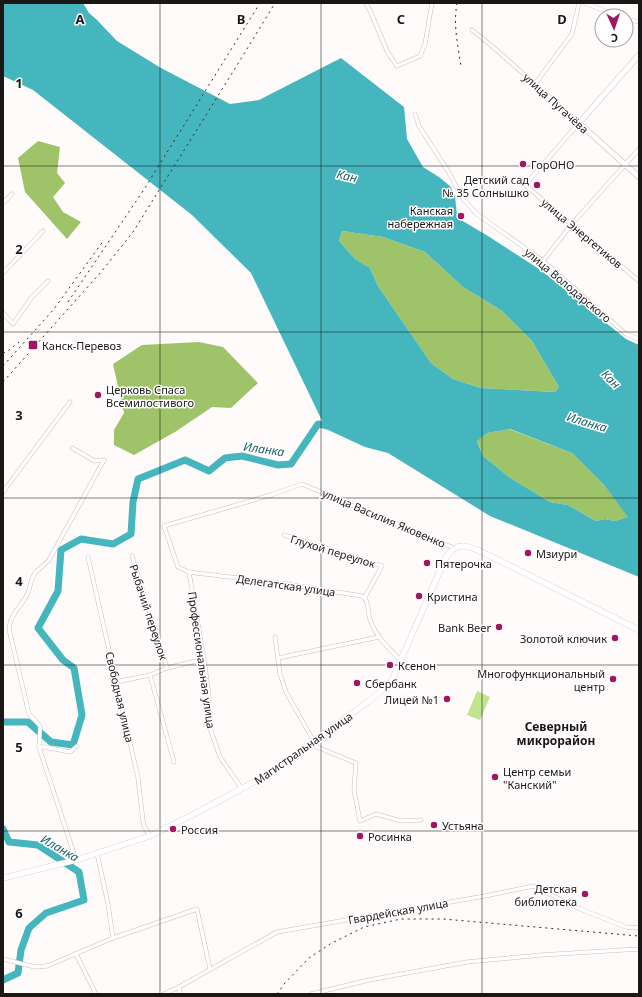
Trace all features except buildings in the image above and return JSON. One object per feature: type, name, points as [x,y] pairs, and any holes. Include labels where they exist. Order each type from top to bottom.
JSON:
[{"type":"main road","points":[[578,123],[639,55]]},
{"type":"main road","name":"улица Пугачёва","points":[[578,123],[639,178]]},
{"type":"main road","name":"улица Василия Яковенко","points":[[454,548],[463,545],[484,553],[637,629]]},
{"type":"main road","name":"Магистральная улица","points":[[3,878],[74,860],[150,836],[265,776],[314,742],[369,701],[392,680],[446,557],[454,548]]},
{"type":"street","points":[[366,3],[388,53],[397,66],[420,56],[425,44],[432,3]]},
{"type":"street","points":[[535,84],[572,34],[579,3]]},
{"type":"street","points":[[585,3],[598,8]]},
{"type":"street","name":"улица Пугачёва","points":[[472,30],[578,123]]},
{"type":"street","name":"улица Володарского","points":[[415,114],[419,126],[448,171],[463,199],[477,214],[543,261],[626,334],[639,339]]},
{"type":"street","name":"улица Энергетиков","points":[[578,123],[525,185],[639,281]]},
{"type":"street","points":[[543,261],[572,224],[639,149]]},
{"type":"street","points":[[3,203],[12,194]]},
{"type":"street","points":[[3,273],[43,231]]},
{"type":"street","points":[[3,313],[13,324],[32,298],[48,281]]},
{"type":"street","points":[[3,492],[70,402]]},
{"type":"street","points":[[72,448],[95,461],[104,460],[49,560],[34,575],[27,594],[11,617],[9,629],[29,714],[40,726],[38,747],[74,860]]},
{"type":"street","name":"улица Василия Яковенко","points":[[189,572],[178,567],[164,526],[271,495],[302,484],[454,548]]},
{"type":"street","name":"Глухой переулок","points":[[284,535],[382,566],[365,597]]},
{"type":"street","name":"Рыбачий переулок","points":[[132,556],[167,668]]},
{"type":"street","name":"Свободная улица","points":[[88,557],[138,778],[142,821],[150,836]]},
{"type":"street","name":"Делегатская улица","points":[[189,572],[301,586],[365,597]]},
{"type":"street","name":"Профессиональная улица","points":[[189,572],[209,696],[209,725],[220,757],[242,789]]},
{"type":"street","points":[[365,597],[367,601],[369,618],[379,637],[400,660]]},
{"type":"street","points":[[275,637],[280,674],[286,692],[317,747],[356,763],[354,790],[360,822],[376,814],[402,821],[421,820]]},
{"type":"street","points":[[278,658],[379,637]]},
{"type":"street","points":[[116,682],[150,675],[167,668],[204,659]]},
{"type":"street","name":"Рыбачий переулок","points":[[150,675],[174,762]]},
{"type":"street","points":[[38,747],[70,752],[77,746]]},
{"type":"street","points":[[97,853],[108,904],[113,938]]},
{"type":"street","name":"Гвардейская улица","points":[[164,994],[277,932],[485,896],[533,886],[580,909],[626,927],[639,928]]},
{"type":"street","points":[[3,959],[36,967],[47,966],[113,938],[197,909],[210,969]]},
{"type":"street","points":[[311,994],[369,980],[466,962],[542,955],[639,949]]},
{"type":"street","points":[[76,954],[96,994]]},
{"type":"street","points":[[179,987],[180,994]]},
{"type":"green space","points":[[38,141],[60,147],[57,173],[65,183],[53,197],[63,212],[81,222],[67,239],[25,192],[18,158]]},
{"type":"green space","points":[[342,231],[383,237],[425,252],[463,287],[502,311],[532,341],[559,387],[555,392],[481,388],[453,379],[431,363],[378,286],[370,268],[355,259],[339,241]]},
{"type":"green space","points":[[199,342],[223,347],[258,383],[231,408],[212,407],[175,432],[134,455],[114,445],[114,430],[124,413],[113,364],[142,345]]},
{"type":"green space","points":[[509,429],[572,453],[604,485],[629,517],[615,521],[605,519],[596,521],[568,505],[550,502],[509,477],[483,456],[477,440],[487,433]]},
{"type":"green space","points":[[477,691],[490,697],[480,720],[467,715]]},
{"type":"water","name":"Кан","points":[[3,3],[83,3],[89,13],[117,41],[161,68],[230,104],[259,100],[341,58],[404,107],[407,139],[423,167],[450,186],[455,196],[457,216],[542,271],[626,339],[639,345],[639,577],[490,516],[388,453],[365,447],[326,429],[251,273],[192,215],[33,90],[3,76]],"holes":[[[342,231],[383,237],[425,252],[463,287],[502,311],[532,341],[559,387],[555,392],[481,388],[453,379],[431,363],[378,286],[370,268],[355,259],[339,241]],[[510,429],[572,453],[604,485],[628,517],[615,521],[605,519],[596,521],[568,505],[550,502],[509,477],[483,456],[477,441],[487,433]]]},
{"type":"waterway","name":"Иланка","points":[[3,722],[28,722],[51,742],[73,745],[82,715],[74,668],[63,660],[38,628],[58,591],[61,550],[81,539],[113,544],[131,534],[133,502],[138,479],[185,460],[209,471],[225,458],[242,456],[278,465],[291,464],[318,424],[333,427]]},
{"type":"waterway","name":"Иланка","points":[[3,829],[9,842],[38,845],[79,872],[84,900],[46,913],[29,928],[21,950],[18,973],[3,980]]},
{"type":"railway","points":[[68,302],[143,191],[260,3]]},
{"type":"railway","points":[[3,382],[101,272],[133,232],[275,3]]},
{"type":"railway","points":[[457,3],[456,27],[461,67]]},
{"type":"railway","points":[[3,366],[54,309],[104,240]]},
{"type":"railway","points":[[3,353],[19,342]]},
{"type":"railway","points":[[277,994],[285,983],[309,958],[330,944],[364,927],[401,919],[443,919],[639,936]]},
{"type":"place","name":"ГорОНО","points":[[523,164]]},
{"type":"place","name":"Детский сад № 35 Солнышко","points":[[537,185]]},
{"type":"place","name":"Канская набережная","points":[[461,216]]},
{"type":"place","name":"Канск-Перевоз","points":[[33,345]]},
{"type":"place","name":"Церковь Спаса Всемилостивого","points":[[98,395]]},
{"type":"place","name":"Мзиури","points":[[528,553]]},
{"type":"place","name":"Пятерочка","points":[[427,563]]},
{"type":"place","name":"Кристина","points":[[419,596]]},
{"type":"place","name":"Bank Beer","points":[[499,627]]},
{"type":"place","name":"Золотой ключик","points":[[615,638]]},
{"type":"place","name":"Ксенон","points":[[390,665]]},
{"type":"place","name":"Многофункциональный центр","points":[[613,679]]},
{"type":"place","name":"Сбербанк","points":[[357,683]]},
{"type":"place","name":"Лицей №1","points":[[447,699]]},
{"type":"place","name":"Центр семьи \"Канский\"","points":[[495,777]]},
{"type":"place","name":"Устьяна","points":[[434,825]]},
{"type":"place","name":"Россия","points":[[173,829]]},
{"type":"place","name":"Росинка","points":[[360,836]]},
{"type":"place","name":"Детская библиотека","points":[[585,894]]},
{"type":"district","name":"Северный микрорайон","points":[[556,733]]}]
